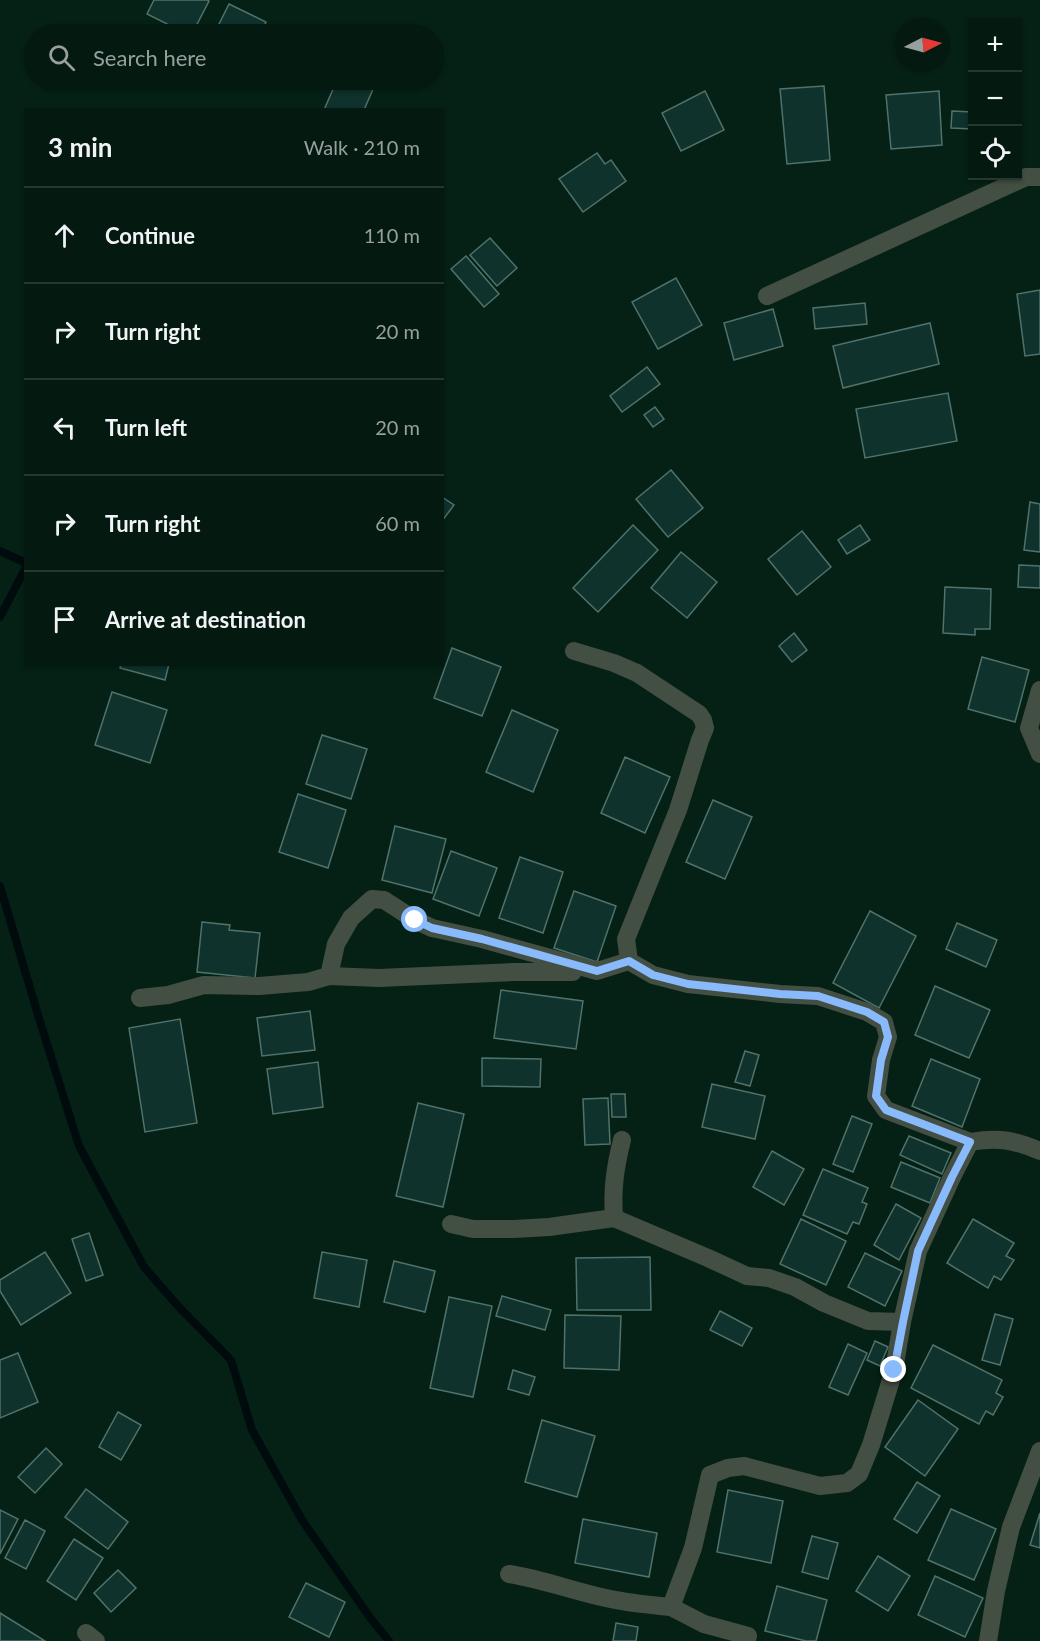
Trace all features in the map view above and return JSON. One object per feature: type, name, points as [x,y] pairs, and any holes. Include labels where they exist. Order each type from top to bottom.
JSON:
[{"type":"street","points":[[767,296],[1026,177],[1040,177]]},
{"type":"street","points":[[574,651],[614,663],[637,674],[699,714],[704,720],[705,728],[674,820],[626,939],[629,961]]},
{"type":"street","points":[[1040,690],[1029,728],[1040,754]]},
{"type":"street","points":[[329,976],[336,944],[351,918],[372,899],[384,900],[432,928],[482,939],[597,971]]},
{"type":"street","points":[[140,998],[168,995],[204,985],[258,986],[308,982],[329,976],[379,978],[597,971],[629,961],[653,975],[688,984],[818,996],[867,1012],[884,1022],[888,1037],[881,1060],[876,1096],[886,1110],[970,1142],[992,1138],[1019,1143],[1040,1151]]},
{"type":"street","points":[[614,1218],[612,1194],[622,1140]]},
{"type":"street","points":[[671,1607],[693,1548],[710,1475],[728,1468],[744,1466],[820,1486],[847,1483],[859,1474],[871,1445],[894,1370],[918,1251],[970,1142]]},
{"type":"street","points":[[452,1224],[473,1229],[514,1229],[549,1227],[614,1218],[747,1276],[769,1278],[795,1287],[824,1303],[868,1321],[903,1322]]},
{"type":"street","points":[[988,1641],[996,1591],[1011,1527],[1040,1450]]},
{"type":"street","points":[[509,1574],[606,1598],[671,1607],[704,1624],[748,1636]]},
{"type":"building","points":[[154,0],[209,1],[197,24],[167,24],[147,14]]},
{"type":"building","points":[[229,4],[266,22],[265,24],[219,24]]},
{"type":"building","points":[[824,86],[830,160],[787,164],[780,89]]},
{"type":"building","points":[[333,90],[373,90],[365,108],[325,108]]},
{"type":"building","points":[[705,91],[724,130],[681,151],[662,113]]},
{"type":"building","points":[[939,91],[942,145],[891,149],[886,95]]},
{"type":"building","points":[[952,111],[968,112],[968,129],[951,128]]},
{"type":"building","points":[[597,153],[605,164],[611,160],[626,181],[583,212],[559,179]]},
{"type":"building","points":[[490,238],[517,268],[497,286],[470,255]]},
{"type":"building","points":[[466,256],[499,294],[484,307],[451,269]]},
{"type":"building","points":[[676,278],[702,325],[658,349],[632,302]]},
{"type":"building","points":[[1040,290],[1040,354],[1025,356],[1017,294]]},
{"type":"building","points":[[865,303],[867,324],[815,329],[813,308]]},
{"type":"building","points":[[773,309],[783,346],[734,360],[724,323]]},
{"type":"building","points":[[930,323],[939,364],[843,388],[833,346]]},
{"type":"building","points":[[647,367],[660,384],[622,412],[610,396]]},
{"type":"building","points":[[948,393],[957,441],[865,458],[856,409]]},
{"type":"building","points":[[655,407],[664,419],[653,427],[644,415]]},
{"type":"building","points":[[671,470],[703,508],[668,537],[636,499]]},
{"type":"building","points":[[444,498],[454,505],[444,518]]},
{"type":"building","points":[[1030,502],[1040,504],[1040,552],[1024,550]]},
{"type":"building","points":[[633,525],[658,550],[598,612],[573,588]]},
{"type":"building","points":[[860,525],[870,540],[847,554],[838,540]]},
{"type":"building","points":[[802,531],[831,567],[797,595],[768,559]]},
{"type":"building","points":[[681,552],[717,582],[687,618],[651,588]]},
{"type":"building","points":[[1019,565],[1040,566],[1040,588],[1018,587]]},
{"type":"building","points":[[945,587],[991,589],[990,629],[975,629],[975,635],[943,633]]},
{"type":"building","points":[[794,633],[807,650],[792,662],[779,646]]},
{"type":"building","points":[[452,648],[501,667],[482,716],[434,698]]},
{"type":"building","points":[[982,657],[1029,670],[1015,722],[968,709]]},
{"type":"building","points":[[120,666],[168,666],[165,680],[120,668]]},
{"type":"building","points":[[112,692],[167,710],[150,763],[95,745]]},
{"type":"building","points":[[512,710],[558,730],[533,792],[486,772]]},
{"type":"building","points":[[322,735],[367,749],[351,799],[306,784]]},
{"type":"building","points":[[625,757],[670,777],[645,833],[601,813]]},
{"type":"building","points":[[298,794],[346,810],[328,868],[279,852]]},
{"type":"building","points":[[713,800],[752,817],[725,879],[686,862]]},
{"type":"building","points":[[395,826],[446,839],[432,893],[382,880]]},
{"type":"building","points":[[451,851],[497,868],[479,916],[433,899]]},
{"type":"building","points":[[520,857],[563,872],[543,933],[499,918]]},
{"type":"building","points":[[574,891],[616,906],[597,962],[554,948]]},
{"type":"building","points":[[870,911],[916,936],[879,1008],[833,983]]},
{"type":"building","points":[[202,922],[230,925],[229,930],[260,933],[255,978],[197,972]]},
{"type":"building","points":[[957,923],[997,940],[986,967],[946,949]]},
{"type":"building","points":[[935,986],[990,1010],[969,1058],[915,1035]]},
{"type":"building","points":[[501,990],[583,1001],[576,1049],[494,1038]]},
{"type":"building","points":[[310,1011],[315,1050],[262,1056],[257,1018]]},
{"type":"building","points":[[180,1019],[197,1123],[145,1132],[129,1028]]},
{"type":"building","points":[[745,1051],[759,1055],[750,1086],[735,1082]]},
{"type":"building","points":[[482,1058],[541,1059],[540,1087],[482,1086]]},
{"type":"building","points":[[931,1059],[980,1079],[962,1127],[912,1106]]},
{"type":"building","points":[[318,1062],[323,1107],[273,1114],[267,1069]]},
{"type":"building","points":[[712,1084],[765,1096],[755,1139],[702,1127]]},
{"type":"building","points":[[611,1094],[625,1094],[626,1117],[612,1117]]},
{"type":"building","points":[[608,1098],[610,1144],[585,1145],[583,1099]]},
{"type":"building","points":[[418,1103],[464,1114],[443,1207],[396,1196]]},
{"type":"building","points":[[852,1116],[872,1124],[853,1172],[833,1164]]},
{"type":"building","points":[[909,1136],[951,1153],[942,1174],[900,1155]]},
{"type":"building","points":[[772,1151],[804,1169],[784,1205],[753,1187]]},
{"type":"building","points":[[901,1162],[940,1178],[930,1203],[891,1187]]},
{"type":"building","points":[[823,1169],[868,1188],[862,1202],[867,1204],[859,1224],[853,1222],[847,1234],[803,1215]]},
{"type":"building","points":[[896,1204],[921,1218],[899,1260],[874,1245]]},
{"type":"building","points":[[801,1219],[846,1241],[826,1285],[780,1264]]},
{"type":"building","points":[[973,1219],[1014,1243],[1006,1256],[1014,1260],[1001,1280],[994,1276],[988,1288],[947,1263]]},
{"type":"building","points":[[89,1233],[103,1275],[86,1281],[72,1239]]},
{"type":"building","points":[[45,1252],[71,1293],[21,1325],[0,1291],[0,1280]]},
{"type":"building","points":[[322,1252],[367,1260],[359,1307],[314,1298]]},
{"type":"building","points":[[865,1253],[902,1271],[885,1306],[848,1287]]},
{"type":"building","points":[[650,1257],[651,1310],[577,1310],[576,1258]]},
{"type":"building","points":[[394,1261],[435,1271],[425,1312],[384,1302]]},
{"type":"building","points":[[502,1296],[551,1310],[545,1330],[496,1316]]},
{"type":"building","points":[[449,1297],[492,1306],[473,1397],[430,1388]]},
{"type":"building","points":[[720,1311],[752,1328],[742,1346],[710,1330]]},
{"type":"building","points":[[995,1314],[1013,1319],[1000,1365],[982,1360]]},
{"type":"building","points":[[565,1315],[621,1316],[619,1370],[564,1368]]},
{"type":"building","points":[[875,1341],[888,1347],[880,1366],[867,1360]]},
{"type":"building","points":[[848,1344],[867,1353],[848,1395],[829,1387]]},
{"type":"building","points":[[933,1345],[1002,1380],[996,1393],[1003,1397],[993,1415],[986,1411],[979,1424],[911,1388]]},
{"type":"building","points":[[18,1353],[38,1402],[0,1418],[0,1360]]},
{"type":"building","points":[[513,1370],[535,1377],[529,1395],[508,1389]]},
{"type":"building","points":[[918,1400],[958,1429],[925,1476],[885,1447]]},
{"type":"building","points":[[118,1412],[141,1425],[121,1460],[99,1447]]},
{"type":"building","points":[[542,1420],[595,1436],[577,1497],[525,1482]]},
{"type":"building","points":[[46,1448],[62,1464],[35,1493],[18,1477]]},
{"type":"building","points":[[917,1482],[940,1496],[917,1533],[894,1519]]},
{"type":"building","points":[[86,1489],[128,1522],[108,1549],[65,1517]]},
{"type":"building","points":[[728,1490],[783,1501],[771,1563],[717,1552]]},
{"type":"building","points":[[951,1509],[996,1529],[974,1580],[928,1560]]},
{"type":"building","points":[[0,1510],[18,1519],[0,1554]]},
{"type":"building","points":[[1040,1513],[1040,1548],[1030,1545]]},
{"type":"building","points":[[583,1519],[657,1533],[649,1577],[575,1563]]},
{"type":"building","points":[[25,1520],[45,1531],[26,1569],[5,1558]]},
{"type":"building","points":[[812,1536],[838,1543],[828,1579],[802,1572]]},
{"type":"building","points":[[74,1539],[103,1558],[76,1600],[47,1581]]},
{"type":"building","points":[[878,1556],[910,1576],[888,1611],[856,1591]]},
{"type":"building","points":[[118,1570],[136,1588],[111,1612],[94,1593]]},
{"type":"building","points":[[935,1576],[983,1598],[965,1637],[918,1615]]},
{"type":"building","points":[[306,1583],[345,1602],[329,1637],[289,1617]]},
{"type":"building","points":[[777,1586],[827,1600],[816,1641],[806,1641],[765,1631]]},
{"type":"building","points":[[0,1613],[45,1641],[0,1641]]},
{"type":"building","points":[[616,1623],[638,1627],[636,1641],[613,1641]]},
{"type":"waterway","points":[[0,551],[24,562]]},
{"type":"waterway","points":[[0,617],[24,571]]},
{"type":"waterway","points":[[0,886],[79,1146],[144,1267],[178,1306],[231,1360],[252,1430],[302,1520],[389,1641]]},
{"type":"route","points":[[415,920],[432,928],[482,939],[597,971],[629,961],[653,975],[688,984],[818,996],[867,1012],[884,1022],[888,1037],[881,1060],[876,1096],[886,1110],[970,1142],[933,1215],[918,1251],[894,1370]]}]
